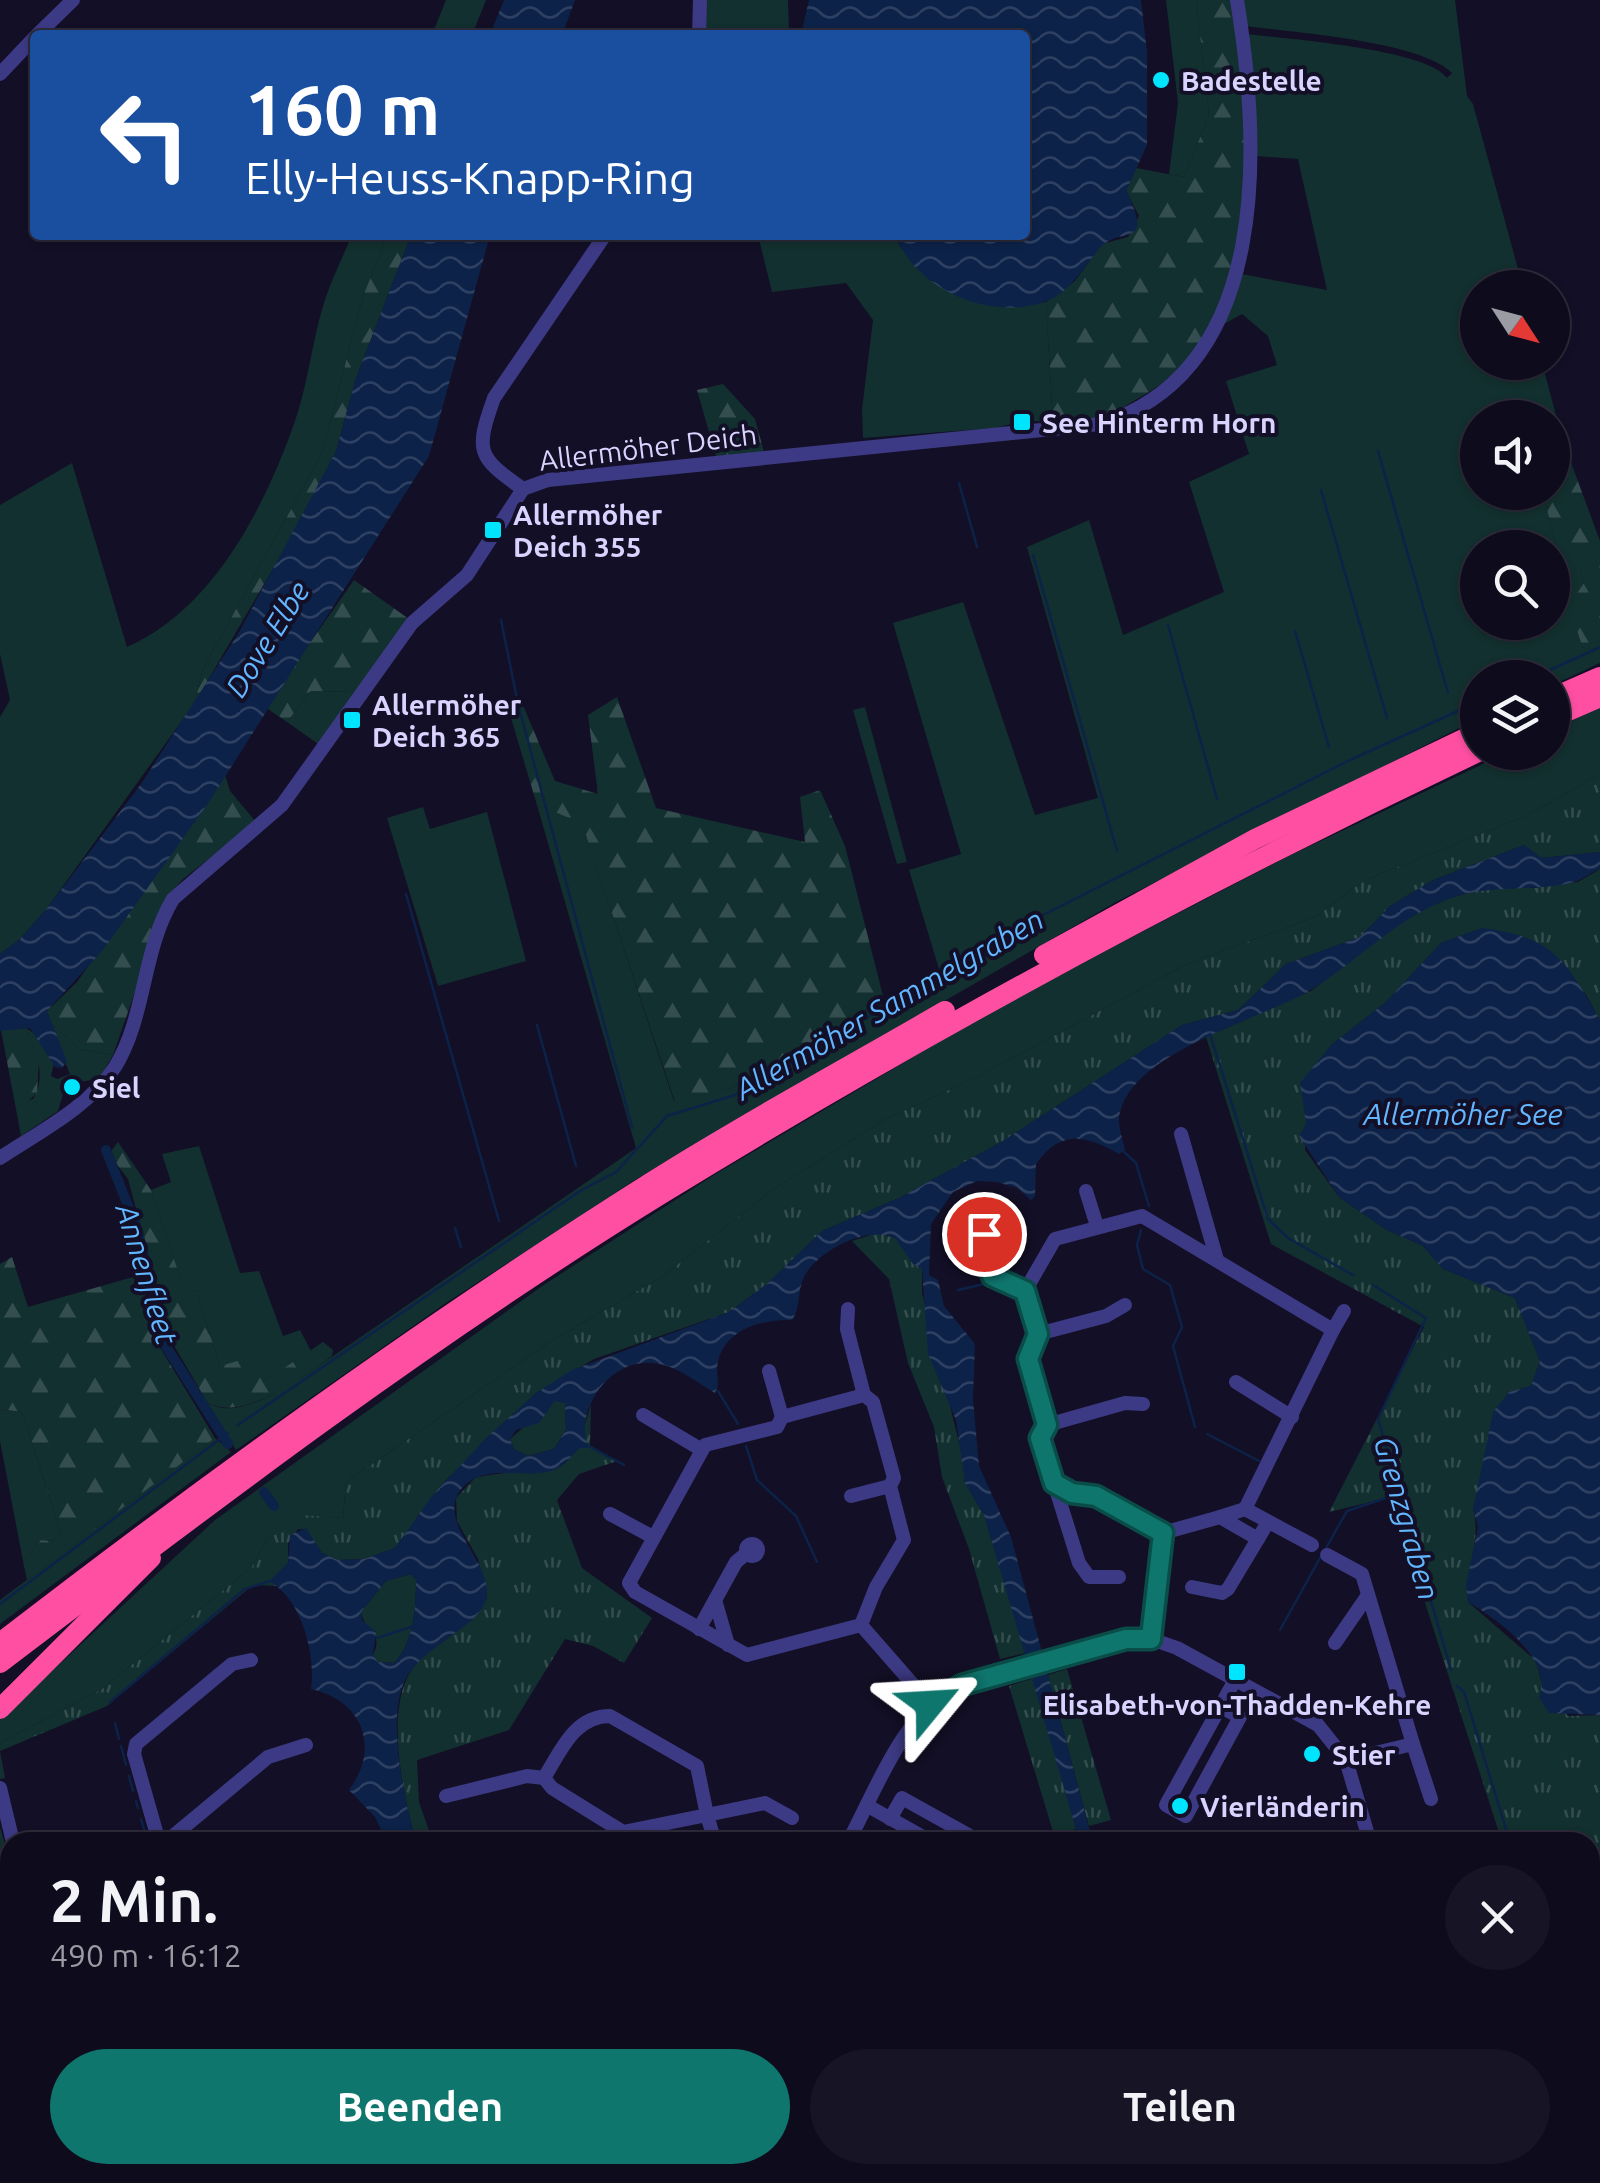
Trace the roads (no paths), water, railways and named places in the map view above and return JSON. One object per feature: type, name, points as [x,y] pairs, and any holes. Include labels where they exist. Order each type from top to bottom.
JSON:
[{"type":"highway","points":[[1570,690],[1600,677]]},
{"type":"highway","points":[[1570,710],[1600,696]]},
{"type":"highway","points":[[0,1642],[669,1171],[1015,970],[1255,839],[1460,741]]},
{"type":"highway","points":[[258,1458],[661,1195],[1005,992],[1264,853],[1460,760]]},
{"type":"highway","points":[[0,1709],[231,1477]]},
{"type":"highway","points":[[0,1663],[188,1519]]},
{"type":"street","points":[[42,30],[73,0]]},
{"type":"street","points":[[699,30],[700,0]]},
{"type":"street","name":"Allermöher Deich","points":[[0,1158],[68,1112],[111,1073],[125,1048],[162,920],[173,899],[282,805],[404,634],[467,575],[524,489],[548,480],[1101,424],[1134,410],[1197,355],[1239,268],[1249,197],[1251,125],[1237,0]]},
{"type":"street","points":[[0,74],[30,42]]},
{"type":"street","points":[[524,489],[487,464],[482,452],[483,428],[494,398],[602,240]]},
{"type":"street","points":[[1181,1134],[1217,1260]]},
{"type":"street","points":[[1086,1191],[1097,1226]]},
{"type":"street","points":[[1118,1576],[1089,1577],[1079,1564],[1040,1438],[1047,1425],[1028,1359],[1038,1334],[1025,1291],[1056,1239],[1142,1216],[1333,1330]]},
{"type":"street","points":[[984,1234],[982,1242],[992,1276],[1025,1291]]},
{"type":"street","points":[[1038,1334],[1106,1316],[1125,1305]]},
{"type":"street","points":[[848,1309],[847,1329],[864,1395],[873,1402],[894,1478],[890,1486],[904,1540],[876,1587],[860,1625]]},
{"type":"street","points":[[1245,1510],[1292,1417],[1304,1384],[1344,1311]]},
{"type":"street","points":[[769,1371],[782,1418],[777,1427],[705,1445],[628,1583],[655,1606],[747,1655],[860,1625]]},
{"type":"street","points":[[1236,1382],[1292,1417]]},
{"type":"street","points":[[782,1418],[864,1395]]},
{"type":"street","points":[[1047,1425],[1125,1403],[1144,1404]]},
{"type":"street","points":[[643,1415],[702,1450]]},
{"type":"street","points":[[1054,1483],[1072,1493],[1096,1496],[1163,1533],[1245,1510],[1312,1545]]},
{"type":"street","points":[[850,1496],[890,1486]]},
{"type":"street","points":[[610,1514],[653,1536]]},
{"type":"street","points":[[1220,1517],[1258,1539]]},
{"type":"street","points":[[1192,1586],[1222,1594],[1228,1589],[1268,1522]]},
{"type":"street","points":[[1151,1639],[1163,1533]]},
{"type":"street","points":[[698,1629],[747,1553]]},
{"type":"street","points":[[1327,1555],[1362,1574],[1431,1800]]},
{"type":"street","points":[[1336,1644],[1368,1594]]},
{"type":"street","points":[[715,1600],[728,1645]]},
{"type":"street","points":[[1354,1612],[1377,1626]]},
{"type":"street","points":[[860,1625],[930,1704]]},
{"type":"street","points":[[854,1832],[930,1704],[962,1685],[1126,1639],[1151,1639],[1318,1725],[1346,1760],[1367,1832]]},
{"type":"street","points":[[160,1832],[134,1754],[136,1744],[232,1664],[250,1660]]},
{"type":"street","points":[[1221,1707],[1240,1717],[1186,1816],[1166,1805],[1235,1680]]},
{"type":"street","points":[[544,1778],[578,1726],[594,1716],[610,1716],[697,1766],[712,1832]]},
{"type":"street","points":[[1346,1760],[1413,1744]]},
{"type":"street","points":[[175,1832],[268,1757],[306,1745]]},
{"type":"street","points":[[446,1796],[527,1776],[544,1778],[552,1788],[623,1832],[766,1803],[792,1818]]},
{"type":"street","points":[[0,1788],[3,1814]]},
{"type":"street","points":[[890,1819],[902,1798],[962,1832]]},
{"type":"street","points":[[868,1806],[914,1832]]},
{"type":"water","points":[[504,0],[575,0],[564,30],[492,30]]},
{"type":"water","points":[[809,0],[1141,0],[1147,52],[1147,145],[1126,191],[1136,229],[1107,242],[1068,287],[1044,302],[1000,307],[956,296],[937,285],[919,271],[898,240],[1030,240],[1030,30],[802,30]]},
{"type":"water","name":"Dove Elbe","points":[[409,240],[489,240],[429,456],[207,805],[103,950],[47,1011],[67,1061],[62,1068],[55,1067],[30,1028],[0,1031],[0,954],[20,939],[48,907],[141,784],[238,634],[336,451],[356,378]]},
{"type":"water","points":[[1524,845],[1541,858],[1600,852],[1600,869],[1577,881],[1478,892],[1428,908],[1314,988],[1200,1040],[1145,1075],[1127,1096],[1119,1120],[1125,1150],[1119,1154],[1085,1140],[1064,1140],[1036,1164],[1035,1196],[1031,1200],[1017,1188],[977,1181],[953,1192],[931,1224],[929,1275],[938,1280],[944,1306],[975,1344],[973,1399],[979,1466],[1011,1537],[1090,1831],[1076,1829],[984,1515],[965,1483],[956,1420],[928,1354],[922,1269],[913,1264],[895,1238],[872,1235],[845,1242],[812,1266],[803,1280],[792,1320],[755,1325],[733,1336],[720,1356],[715,1393],[661,1364],[637,1364],[622,1369],[599,1389],[591,1403],[585,1433],[588,1448],[580,1448],[551,1471],[483,1476],[463,1487],[455,1500],[455,1514],[482,1571],[486,1599],[475,1617],[423,1658],[406,1678],[397,1714],[397,1736],[414,1832],[382,1832],[375,1817],[349,1790],[364,1758],[361,1728],[343,1703],[311,1689],[311,1660],[304,1629],[290,1601],[269,1581],[288,1563],[290,1535],[306,1528],[322,1553],[338,1560],[364,1559],[395,1548],[431,1497],[486,1438],[536,1393],[572,1370],[729,1312],[768,1283],[822,1231],[899,1198],[1003,1141],[1182,1025],[1238,1010],[1286,964],[1360,937],[1390,906],[1433,880]],"holes":[[[555,1401],[565,1403],[566,1430],[554,1449],[528,1456],[514,1449],[510,1439],[516,1430],[539,1423]],[[411,1574],[416,1580],[414,1613],[406,1645],[394,1663],[378,1662],[373,1655],[376,1632],[362,1620],[361,1612],[386,1581]]]},
{"type":"water","name":"Allermöher See","points":[[1482,928],[1526,938],[1555,955],[1577,981],[1600,1020],[1600,1715],[1549,1713],[1539,1698],[1541,1683],[1531,1655],[1507,1630],[1468,1602],[1466,1585],[1478,1527],[1473,1509],[1493,1412],[1509,1392],[1531,1386],[1540,1361],[1515,1298],[1443,1269],[1423,1246],[1385,1229],[1339,1197],[1299,1136],[1306,1124],[1300,1083],[1331,1045],[1386,1002],[1441,943]]},
{"type":"waterway","points":[[1378,451],[1448,693]]},
{"type":"waterway","points":[[959,483],[977,547]]},
{"type":"waterway","points":[[1321,490],[1387,718]]},
{"type":"waterway","points":[[1033,555],[1117,851]]},
{"type":"waterway","points":[[501,620],[518,704],[632,1127]]},
{"type":"waterway","points":[[1168,625],[1217,799]]},
{"type":"waterway","points":[[1295,631],[1329,747]]},
{"type":"waterway","name":"Allermöher Sammelgraben","points":[[1570,661],[1600,647]]},
{"type":"waterway","name":"Allermöher Sammelgraben","points":[[238,1425],[580,1191],[616,1172],[667,1116],[735,1095],[1037,918],[1350,760],[1460,710]]},
{"type":"waterway","points":[[406,894],[499,1221]]},
{"type":"waterway","points":[[537,1025],[576,1166]]},
{"type":"waterway","points":[[1210,1034],[1268,1219],[1288,1238],[1353,1275]]},
{"type":"waterway","name":"Annenfleet","points":[[106,1150],[138,1231],[160,1337],[228,1444]]},
{"type":"waterway","points":[[1122,1150],[1136,1163],[1149,1206]]},
{"type":"waterway","points":[[455,1228],[461,1247]]},
{"type":"waterway","points":[[1141,1230],[1137,1245],[1143,1269],[1170,1285],[1182,1327],[1173,1346],[1195,1427]]},
{"type":"waterway","points":[[958,1290],[989,1283],[1014,1295]]},
{"type":"waterway","name":"Grenzgraben","points":[[1373,1285],[1426,1318],[1378,1419],[1451,1670]]},
{"type":"waterway","points":[[718,1391],[738,1424]]},
{"type":"waterway","points":[[0,1604],[228,1433]]},
{"type":"waterway","points":[[1207,1434],[1259,1461]]},
{"type":"waterway","points":[[585,1444],[624,1465]]},
{"type":"waterway","points":[[746,1446],[757,1480],[796,1516],[817,1562]]},
{"type":"waterway","points":[[264,1492],[274,1506]]},
{"type":"waterway","points":[[1326,1548],[1347,1511],[1395,1495]]},
{"type":"waterway","points":[[1280,1630],[1320,1558]]},
{"type":"waterway","points":[[110,1702],[245,1589],[270,1581]]},
{"type":"waterway","points":[[377,1638],[411,1627]]},
{"type":"waterway","name":"Grenzgraben","points":[[1457,1686],[1464,1692],[1507,1832]]},
{"type":"waterway","points":[[115,1723],[119,1739]]},
{"type":"waterway","points":[[121,1746],[126,1765]]},
{"type":"waterway","points":[[129,1776],[133,1791]]},
{"type":"waterway","points":[[136,1801],[138,1808]]},
{"type":"waterway","points":[[141,1819],[145,1832]]},
{"type":"place","name":"Badestelle","points":[[1161,80]]},
{"type":"place","name":"See Hinterm Horn","points":[[1022,422]]},
{"type":"place","name":"Allermöher Deich 355","points":[[493,530]]},
{"type":"place","name":"Allermöher Deich 365","points":[[352,720]]},
{"type":"place","name":"Siel","points":[[72,1087]]},
{"type":"place","name":"Elisabeth-von-Thadden-Kehre","points":[[1237,1672]]},
{"type":"place","name":"Stier","points":[[1312,1754]]},
{"type":"place","name":"Vierländerin","points":[[1180,1806]]}]
